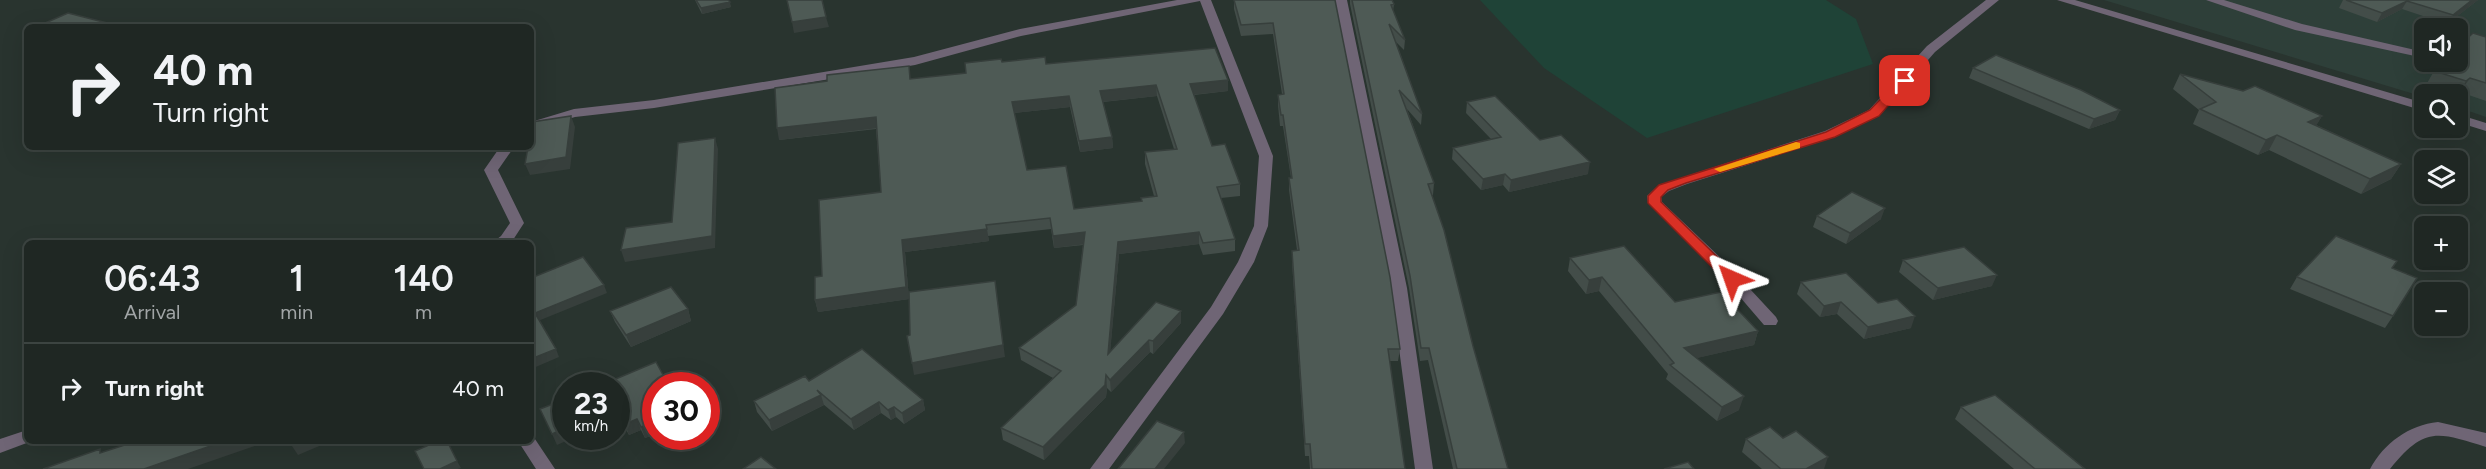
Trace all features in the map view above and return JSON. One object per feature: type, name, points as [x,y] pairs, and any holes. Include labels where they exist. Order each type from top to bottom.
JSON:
[{"type":"street","points":[[534,125],[574,113],[654,104],[915,61],[1020,33],[1195,0]]},
{"type":"street","points":[[1099,469],[1217,310],[1246,262],[1262,226],[1266,156],[1205,0]]},
{"type":"street","points":[[1341,0],[1399,288],[1424,469]]},
{"type":"street","points":[[1770,321],[1711,257],[1655,203],[1654,196],[1664,188],[1682,181],[1830,134],[1874,113],[1931,49],[1993,0]]},
{"type":"street","points":[[2063,0],[2414,104]]},
{"type":"street","points":[[2212,0],[2276,22],[2414,53]]},
{"type":"street","points":[[2468,121],[2486,127]]},
{"type":"street","points":[[505,150],[491,170],[517,223],[505,240]]},
{"type":"street","points":[[2379,469],[2398,444],[2419,431],[2440,427],[2460,430],[2486,440]]},
{"type":"street","points":[[0,446],[24,437]]},
{"type":"street","points":[[529,444],[546,469]]},
{"type":"shaded area","points":[[2104,0],[2486,0],[2486,117],[2468,111],[2468,84],[2414,84],[2414,94]]},
{"type":"green space","points":[[1480,0],[1826,0],[1856,19],[1873,64],[1647,138],[1544,68]]},
{"type":"building","points":[[696,0],[728,0],[730,2],[701,8]]},
{"type":"building","points":[[787,0],[822,0],[826,17],[792,22]]},
{"type":"building","points":[[1234,0],[1335,0],[1390,277],[1400,349],[1388,349],[1405,469],[1312,469],[1310,444],[1305,444],[1292,251],[1299,250],[1289,178],[1292,178],[1278,95],[1284,94],[1273,23],[1241,25]]},
{"type":"building","points":[[1352,0],[1392,0],[1394,4],[1391,5],[1405,40],[1389,24],[1422,114],[1399,90],[1434,183],[1428,184],[1444,230],[1473,346],[1508,469],[1457,469],[1429,348],[1421,348],[1410,276]]},
{"type":"building","points":[[2346,0],[2472,0],[2453,15],[2407,1],[2382,13]]},
{"type":"building","points":[[68,13],[111,24],[43,24]]},
{"type":"building","points":[[2473,33],[2486,37],[2486,83],[2470,78],[2466,81],[2437,72],[2468,72],[2468,38]]},
{"type":"building","points":[[1215,48],[1228,80],[1190,84],[1212,146],[1225,144],[1240,184],[1217,187],[1235,239],[1203,243],[1199,232],[1118,242],[1108,354],[1156,302],[1181,311],[1153,341],[1149,340],[1110,380],[1106,375],[1105,385],[1043,447],[1001,428],[1061,371],[1019,348],[1076,305],[1085,232],[1053,236],[1050,218],[986,225],[987,229],[902,240],[906,287],[815,300],[815,277],[822,276],[819,200],[881,192],[876,117],[777,128],[775,88],[827,81],[827,75],[909,66],[910,79],[966,73],[965,63],[1001,59],[1002,62],[1045,57],[1046,64]],"holes":[[[1156,85],[1177,149],[1145,152],[1157,196],[1141,198],[1142,201],[1074,209],[1066,166],[1027,170],[1012,102],[1069,96],[1079,141],[1112,137],[1100,91]]]},
{"type":"building","points":[[1996,55],[2081,90],[2120,110],[2094,119],[1973,68]]},
{"type":"building","points":[[2180,74],[2243,91],[2255,86],[2322,116],[2308,122],[2401,164],[2370,179],[2277,135],[2266,140],[2200,109],[2216,102]]},
{"type":"building","points":[[1495,96],[1540,140],[1561,135],[1590,162],[1511,180],[1505,174],[1483,179],[1453,148],[1501,137],[1467,102]]},
{"type":"building","points":[[571,116],[566,157],[525,164],[527,150],[534,150],[534,122]]},
{"type":"building","points":[[715,138],[712,236],[621,250],[626,228],[672,222],[678,143]]},
{"type":"building","points":[[1852,192],[1885,208],[1850,233],[1817,216]]},
{"type":"building","points":[[2336,236],[2397,261],[2392,268],[2417,278],[2393,316],[2297,277]]},
{"type":"building","points":[[1624,246],[1675,302],[1721,292],[1758,331],[1684,348],[1744,396],[1722,407],[1670,365],[1674,363],[1602,277],[1589,280],[1570,258]]},
{"type":"building","points":[[1964,247],[1997,275],[1938,288],[1903,260]]},
{"type":"building","points":[[583,257],[604,285],[535,313],[556,349],[534,358],[534,277]]},
{"type":"building","points":[[1846,273],[1878,303],[1897,299],[1915,316],[1868,327],[1841,302],[1824,306],[1801,282]]},
{"type":"building","points":[[995,281],[1003,345],[912,363],[907,336],[910,335],[909,292]]},
{"type":"building","points":[[671,287],[688,309],[626,335],[610,311]]},
{"type":"building","points":[[862,349],[923,400],[902,413],[894,407],[888,410],[879,402],[851,419],[817,390],[821,395],[769,420],[754,401],[805,376],[809,381]]},
{"type":"building","points":[[656,362],[661,372],[642,372],[641,427],[637,419],[630,422],[630,373]]},
{"type":"building","points":[[1995,395],[2085,469],[2035,469],[1961,407]]},
{"type":"building","points":[[552,404],[552,434],[540,409]]},
{"type":"building","points":[[1157,421],[1184,432],[1155,469],[1118,469]]},
{"type":"building","points":[[1770,427],[1783,438],[1796,431],[1828,457],[1806,469],[1781,469],[1746,439]]},
{"type":"building","points":[[128,444],[216,444],[144,469],[43,469],[100,449],[100,453]]},
{"type":"building","points":[[431,444],[448,444],[457,461],[440,469],[424,469],[415,451]]},
{"type":"building","points":[[761,457],[776,469],[743,469]]},
{"type":"building","points":[[1688,462],[1694,469],[1664,469]]},
{"type":"slow traffic","points":[[1720,169],[1796,145]]},
{"type":"route","points":[[1732,279],[1655,203],[1654,196],[1664,188],[1682,181],[1830,134],[1874,113],[1905,81]]}]
